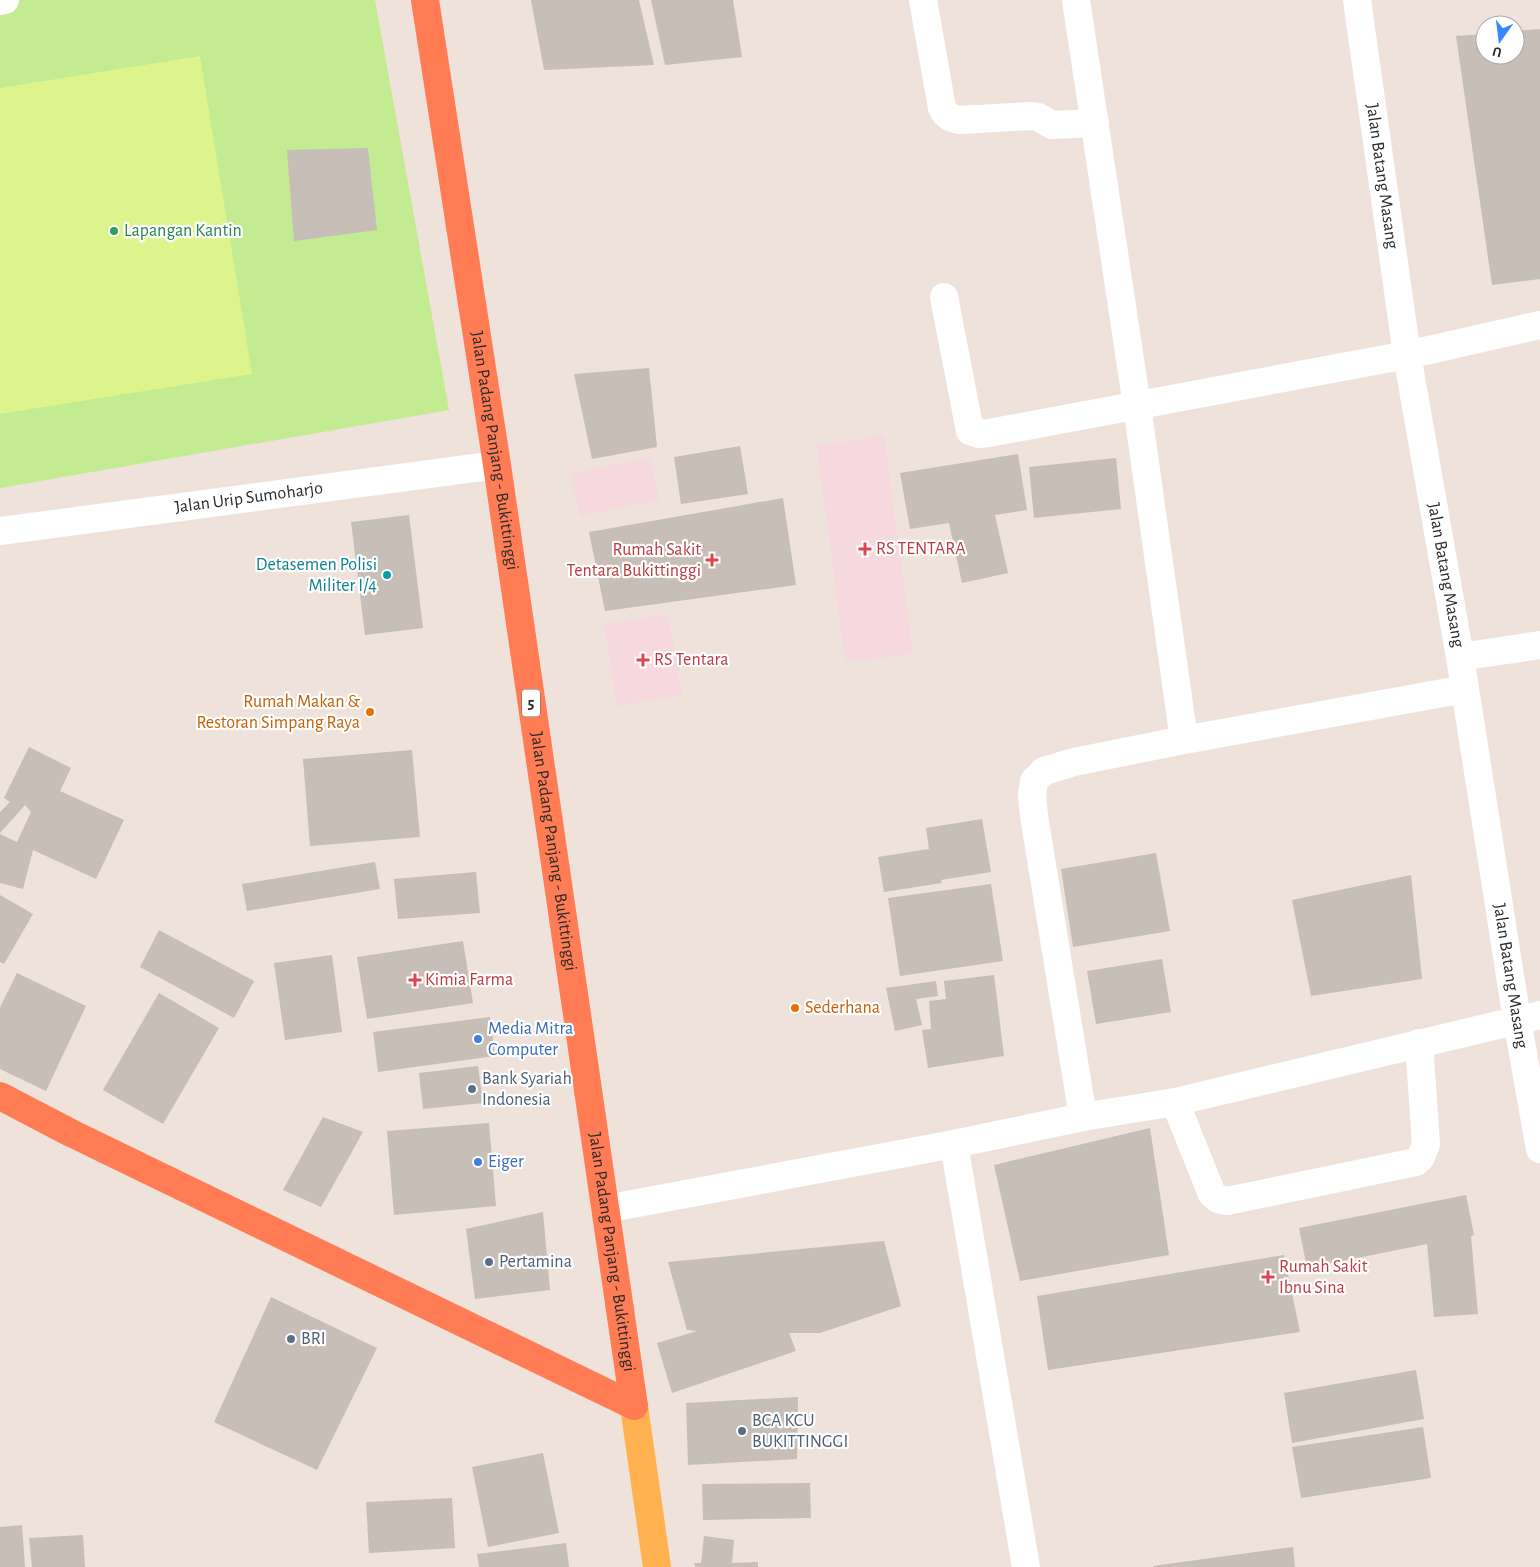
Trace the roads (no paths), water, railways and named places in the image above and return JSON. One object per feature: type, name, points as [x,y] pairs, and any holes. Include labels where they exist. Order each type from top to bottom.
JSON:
[{"type":"highway","name":"Jalan Padang Panjang - Bukittinggi","points":[[425,0],[497,465],[634,1406]]},
{"type":"highway","points":[[0,1096],[71,1134],[634,1406]]},
{"type":"main road","points":[[634,1406],[657,1567]]},
{"type":"street","points":[[0,1],[5,0]]},
{"type":"street","points":[[923,0],[942,108],[950,118],[959,120],[1032,116],[1038,117],[1052,125],[1095,123]]},
{"type":"street","points":[[1076,0],[1137,406],[1184,740]]},
{"type":"street","name":"Jalan Batang Masang","points":[[1357,0],[1407,355],[1465,689],[1529,1018],[1540,1149]]},
{"type":"street","points":[[944,297],[970,431],[978,434],[989,434],[1407,355],[1540,325]]},
{"type":"street","name":"Jalan Urip Sumoharjo","points":[[0,531],[497,465]]},
{"type":"street","points":[[1460,657],[1540,645]]},
{"type":"street","points":[[1082,1117],[1034,816],[1032,795],[1034,781],[1044,771],[1059,766],[1184,740],[1465,689]]},
{"type":"street","points":[[605,1209],[954,1144],[1082,1117],[1175,1102],[1529,1018]]},
{"type":"street","points":[[1175,1102],[1212,1194],[1218,1199],[1227,1201],[1416,1162],[1421,1157],[1426,1144],[1419,1043]]},
{"type":"street","points":[[954,1144],[1026,1567]]},
{"type":"place","name":"Lapangan Kantin","points":[[114,231]]},
{"type":"place","name":"RS TENTARA","points":[[865,549]]},
{"type":"place","name":"Rumah Sakit Tentara Bukittinggi","points":[[712,560]]},
{"type":"place","name":"Detasemen Polisi Militer I/4","points":[[387,575]]},
{"type":"place","name":"RS Tentara","points":[[643,660]]},
{"type":"place","name":"Rumah Makan & Restoran Simpang Raya","points":[[370,712]]},
{"type":"place","name":"Kimia Farma","points":[[415,980]]},
{"type":"place","name":"Sederhana","points":[[795,1008]]},
{"type":"place","name":"Media Mitra Computer","points":[[478,1039]]},
{"type":"place","name":"Bank Syariah Indonesia","points":[[472,1089]]},
{"type":"place","name":"Eiger","points":[[478,1162]]},
{"type":"place","name":"Pertamina","points":[[489,1262]]},
{"type":"place","name":"Rumah Sakit Ibnu Sina","points":[[1268,1277]]},
{"type":"place","name":"BRI","points":[[291,1339]]},
{"type":"place","name":"BCA KCU BUKITTINGGI","points":[[742,1431]]}]
